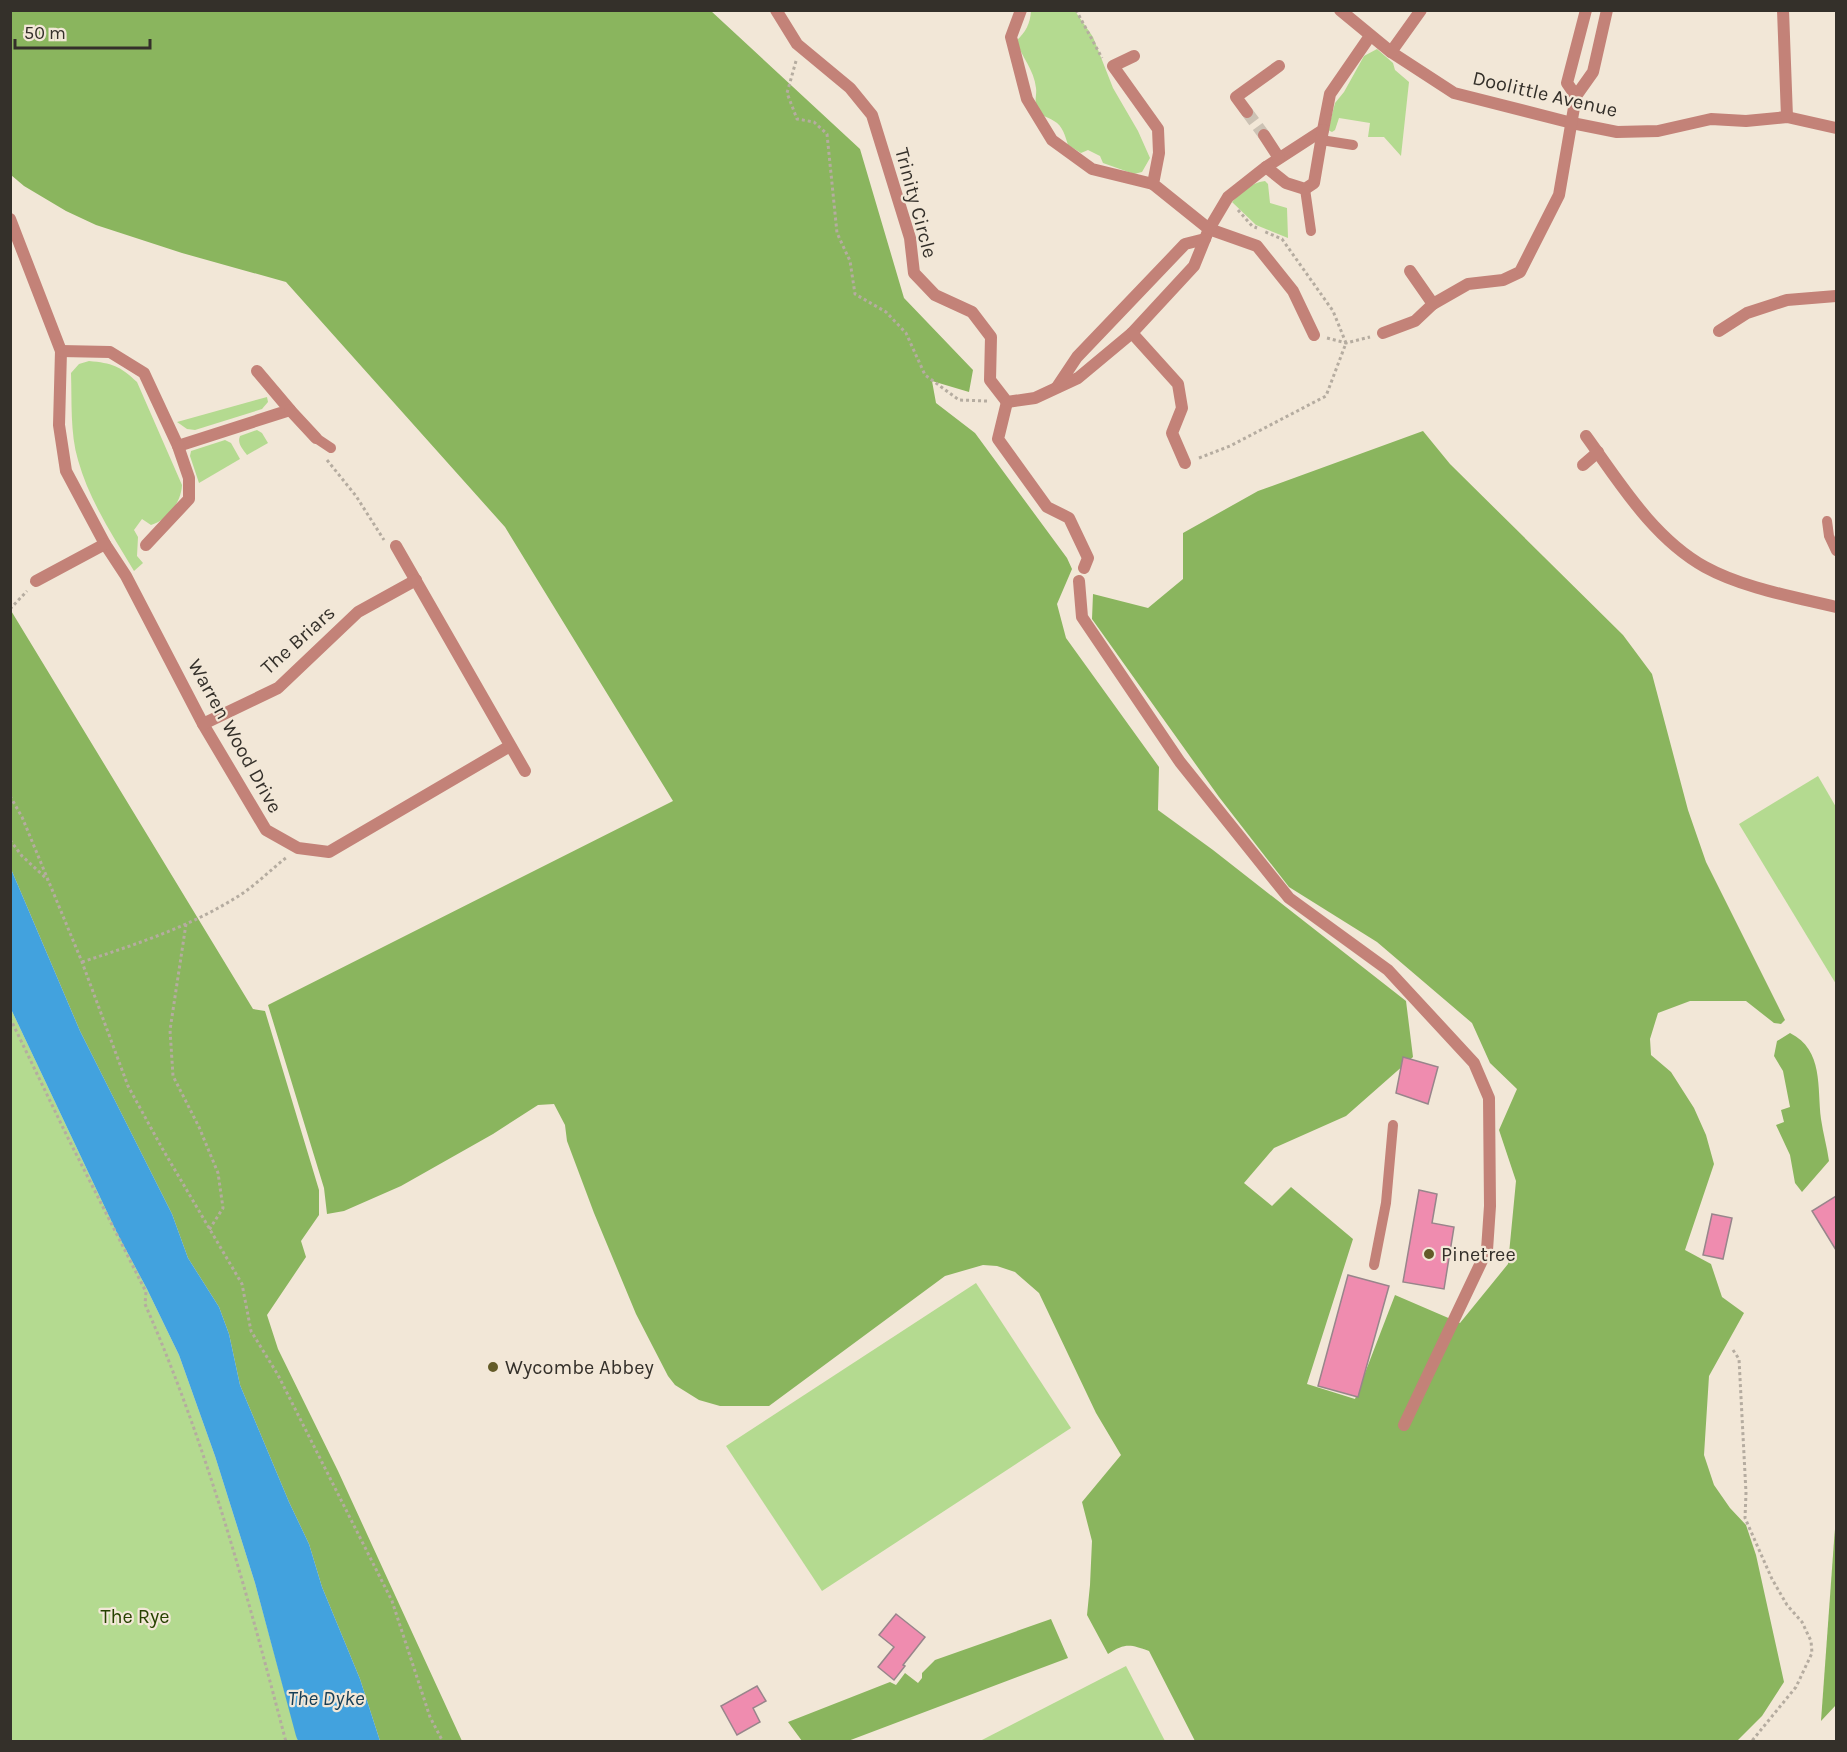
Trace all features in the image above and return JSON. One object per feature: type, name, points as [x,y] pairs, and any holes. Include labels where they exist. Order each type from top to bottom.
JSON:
[{"type":"street","name":"Trinity Circle","points":[[776,10],[797,45],[850,88],[872,115],[910,238],[914,273],[935,295],[972,312],[991,336],[990,380],[1007,402]]},
{"type":"street","points":[[1021,10],[1011,37],[1027,99],[1052,140],[1092,169],[1153,184],[1207,234],[1257,246],[1293,291],[1314,335]]},
{"type":"street","name":"Doolittle Avenue","points":[[1340,10],[1391,52],[1454,93],[1572,123],[1617,132],[1658,131],[1711,119],[1746,121],[1787,117],[1836,128]]},
{"type":"street","points":[[1391,52],[1421,10]]},
{"type":"street","points":[[1576,96],[1567,83],[1586,10]]},
{"type":"street","points":[[1383,333],[1415,321],[1433,304],[1468,284],[1503,280],[1520,272],[1559,195],[1576,96],[1593,72],[1607,10]]},
{"type":"street","points":[[1783,10],[1787,117]]},
{"type":"street","points":[[1266,167],[1286,183],[1305,189],[1314,183],[1329,94],[1371,36]]},
{"type":"street","points":[[1134,56],[1113,66],[1158,129],[1159,153],[1153,184]]},
{"type":"street","points":[[1247,112],[1236,97],[1280,66]]},
{"type":"street","points":[[1264,135],[1279,158]]},
{"type":"street","points":[[1084,568],[1088,558],[1069,518],[1047,507],[998,439],[1007,402],[1035,398],[1078,378],[1132,333],[1194,266],[1207,234],[1228,197],[1279,158],[1322,135]]},
{"type":"street","name":"Warren Wood Drive","points":[[10,219],[61,351],[59,425],[66,471],[105,544],[126,576],[203,724],[266,830],[298,848],[329,852],[510,746]]},
{"type":"street","points":[[1057,388],[1077,357],[1185,244],[1207,234]]},
{"type":"street","points":[[1410,271],[1433,304]]},
{"type":"street","points":[[1719,331],[1747,313],[1787,300],[1836,296]]},
{"type":"street","points":[[1132,333],[1178,384],[1182,408],[1172,433],[1185,464]]},
{"type":"street","points":[[61,351],[110,352],[144,373],[178,446],[189,478],[189,499],[146,544]]},
{"type":"street","points":[[257,371],[316,438]]},
{"type":"street","points":[[178,446],[290,410]]},
{"type":"street","points":[[1586,436],[1658,531],[1678,549],[1705,567],[1735,580],[1836,607]]},
{"type":"street","points":[[1583,465],[1598,452]]},
{"type":"street","points":[[36,581],[105,544]]},
{"type":"street","points":[[396,546],[525,771]]},
{"type":"street","name":"The Briars","points":[[203,724],[278,688],[358,612],[416,580]]},
{"type":"street","points":[[1079,581],[1082,617],[1187,771],[1289,898],[1388,970],[1474,1063],[1489,1098],[1490,1206],[1487,1250],[1404,1425]]},
{"type":"lane","points":[[1322,135],[1353,145]]},
{"type":"lane","points":[[1305,189],[1311,231]]},
{"type":"lane","points":[[316,438],[332,448]]},
{"type":"lane","points":[[1827,521],[1829,536],[1836,551]]},
{"type":"lane","points":[[1374,1265],[1386,1203],[1393,1125]]},
{"type":"path","points":[[1076,10],[1099,57],[1113,66]]},
{"type":"path","points":[[797,45],[796,66],[787,93],[797,119],[814,122],[827,134],[837,233],[850,261],[855,294],[886,312],[906,333],[925,375],[959,400],[1007,402]]},
{"type":"path","points":[[1185,464],[1230,446],[1326,396],[1346,343],[1333,310],[1282,239],[1252,226],[1228,197]]},
{"type":"path","points":[[1346,343],[1383,333]]},
{"type":"path","points":[[316,438],[313,444],[356,496],[386,541],[396,546]]},
{"type":"path","points":[[10,609],[36,581]]},
{"type":"path","points":[[10,796],[49,881],[82,962],[128,1086],[242,1284],[251,1331],[278,1375],[392,1601],[430,1717],[443,1742]]},
{"type":"path","points":[[10,807],[15,805]]},
{"type":"path","points":[[10,840],[22,856],[49,881]]},
{"type":"path","points":[[82,962],[140,943],[186,924],[234,899],[298,848]]},
{"type":"path","points":[[186,924],[170,1030],[173,1076],[219,1173],[223,1208],[209,1230]]},
{"type":"path","points":[[10,1018],[146,1292],[144,1304],[182,1395],[232,1541],[286,1742]]},
{"type":"path","points":[[1733,1350],[1739,1359],[1746,1493],[1745,1518],[1772,1579],[1787,1605],[1802,1622],[1811,1641],[1812,1653],[1796,1688],[1751,1742]]},
{"type":"green space","points":[[10,11],[711,11],[860,149],[904,298],[973,370],[969,392],[932,381],[936,403],[975,433],[1067,558],[1072,569],[1057,604],[1066,638],[1159,767],[1158,810],[1213,850],[1406,1001],[1413,1057],[1346,1116],[1274,1148],[1244,1183],[1272,1206],[1291,1187],[1353,1239],[1307,1384],[1355,1399],[1395,1295],[1460,1323],[1508,1264],[1516,1181],[1499,1130],[1517,1089],[1490,1063],[1472,1023],[1377,942],[1289,887],[1219,797],[1092,619],[1093,594],[1148,608],[1183,579],[1183,533],[1258,491],[1423,431],[1450,464],[1623,635],[1652,674],[1688,810],[1706,862],[1785,1020],[1781,1024],[1774,1023],[1746,1001],[1690,1001],[1658,1013],[1650,1039],[1651,1055],[1671,1072],[1694,1108],[1706,1135],[1714,1164],[1685,1250],[1711,1264],[1722,1297],[1744,1313],[1709,1376],[1704,1455],[1714,1485],[1730,1508],[1746,1525],[1756,1555],[1784,1682],[1762,1716],[1737,1741],[1195,1741],[1149,1651],[1128,1646],[1108,1654],[1087,1615],[1092,1541],[1082,1502],[1121,1455],[1096,1413],[1039,1293],[1015,1272],[997,1266],[983,1265],[945,1276],[769,1406],[720,1406],[699,1400],[675,1385],[668,1376],[636,1314],[594,1213],[567,1141],[565,1125],[554,1104],[538,1105],[493,1134],[401,1186],[344,1211],[327,1214],[324,1188],[268,1005],[673,801],[505,527],[286,282],[182,253],[96,225],[66,211],[24,186],[11,175]]},
{"type":"green space","points":[[1031,11],[1075,11],[1093,37],[1113,88],[1138,131],[1150,158],[1142,172],[1134,174],[1103,163],[1100,156],[1088,150],[1081,153],[1068,145],[1057,123],[1040,113],[1036,105],[1033,75],[1016,41],[1027,28]]},
{"type":"green space","points":[[1377,49],[1409,82],[1401,156],[1384,137],[1368,137],[1370,123],[1339,118],[1335,130],[1332,132],[1328,130],[1335,103],[1344,92],[1364,56]]},
{"type":"green space","points":[[1265,181],[1268,184],[1270,203],[1287,208],[1288,238],[1256,225],[1232,202],[1243,191]]},
{"type":"green space","points":[[89,361],[115,366],[137,382],[182,485],[179,498],[168,515],[151,525],[142,519],[134,530],[138,537],[137,556],[143,563],[134,571],[95,503],[75,450],[71,373],[79,364]]},
{"type":"green space","points":[[267,397],[268,402],[262,409],[195,430],[187,429],[177,422]]},
{"type":"green space","points":[[257,430],[262,433],[268,443],[247,455],[240,443],[240,436]]},
{"type":"green space","points":[[225,440],[231,443],[240,459],[199,483],[190,456],[191,451]]},
{"type":"green space","points":[[10,609],[253,1009],[265,1011],[319,1190],[319,1215],[301,1241],[306,1257],[267,1315],[278,1349],[338,1471],[462,1741],[380,1741],[360,1679],[322,1587],[309,1544],[240,1385],[229,1334],[219,1307],[188,1258],[172,1214],[80,1031],[11,869]]},
{"type":"green space","points":[[1818,776],[1836,807],[1836,984],[1739,824]]},
{"type":"green space","name":"The Rye","points":[[11,1009],[117,1233],[179,1355],[215,1456],[255,1583],[298,1741],[11,1741]]},
{"type":"green space","points":[[1790,1033],[1809,1049],[1814,1060],[1829,1161],[1802,1192],[1795,1183],[1790,1155],[1776,1125],[1784,1122],[1781,1110],[1790,1107],[1783,1071],[1774,1056],[1777,1041]]},
{"type":"green space","points":[[976,1283],[1071,1428],[822,1591],[726,1446]]},
{"type":"green space","points":[[1836,1517],[1836,1705],[1821,1721],[1834,1541]]},
{"type":"green space","points":[[1051,1619],[1068,1658],[848,1741],[802,1741],[788,1722],[890,1682],[896,1685],[905,1673],[918,1683],[922,1678],[922,1673],[935,1660]]},
{"type":"green space","points":[[1126,1666],[1165,1741],[980,1741]]},
{"type":"water","name":"The Dyke","points":[[11,869],[80,1031],[172,1214],[188,1258],[219,1307],[229,1334],[240,1385],[309,1544],[322,1587],[360,1679],[380,1741],[298,1741],[255,1583],[215,1456],[179,1355],[117,1233],[11,1009]]},
{"type":"building","points":[[1403,1057],[1438,1067],[1428,1104],[1396,1093]]},
{"type":"building","name":"Pinetree","points":[[1419,1190],[1437,1194],[1432,1223],[1454,1227],[1444,1289],[1403,1282]]},
{"type":"building","points":[[1836,1196],[1836,1250],[1812,1211]]},
{"type":"building","points":[[1712,1214],[1732,1218],[1723,1259],[1703,1255]]},
{"type":"building","points":[[1348,1275],[1389,1286],[1358,1397],[1318,1386]]},
{"type":"building","points":[[896,1614],[925,1637],[894,1680],[878,1667],[894,1647],[879,1635]]},
{"type":"building","points":[[757,1686],[766,1701],[753,1708],[760,1722],[737,1735],[721,1706]]},
{"type":"tunnel","points":[[1247,112],[1264,135]]},
{"type":"place","name":"Pinetree","points":[[1429,1254]]},
{"type":"place","name":"Wycombe Abbey","points":[[493,1367]]}]
